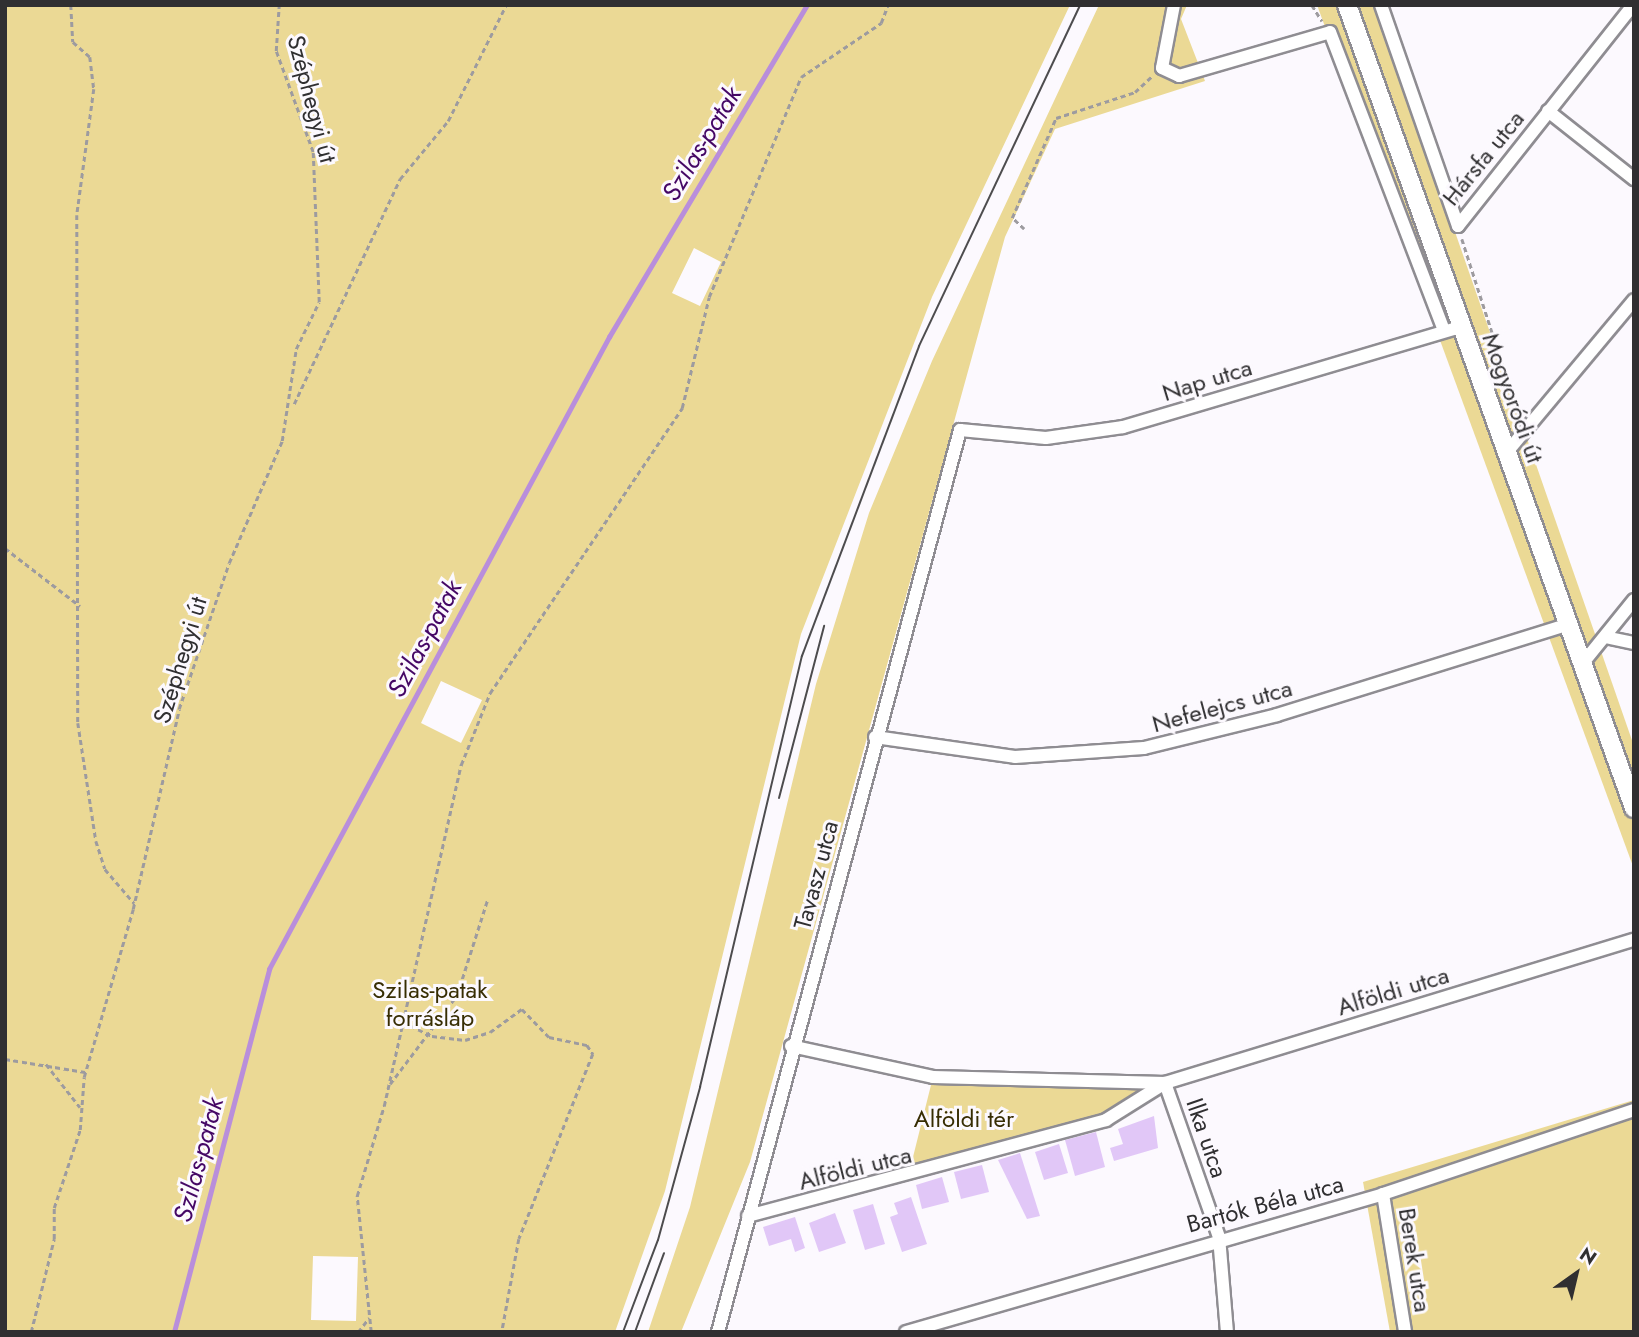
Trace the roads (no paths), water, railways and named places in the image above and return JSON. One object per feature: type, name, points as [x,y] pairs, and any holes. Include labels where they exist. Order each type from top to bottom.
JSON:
[{"type":"street","name":"Mogyoródi út","points":[[1174,5],[1162,68],[1199,75],[1330,33],[1507,452],[1634,808]]},
{"type":"street","name":"Mogyoródi út","points":[[1347,5],[1453,329]]},
{"type":"street","name":"Hársfa utca","points":[[1381,5],[1458,226],[1633,5]]},
{"type":"street","points":[[1548,111],[1634,179]]},
{"type":"street","points":[[1507,452],[1634,299]]},
{"type":"street","name":"Nap utca","points":[[960,430],[1046,438],[1123,427],[1453,329]]},
{"type":"street","name":"Tavasz utca","points":[[718,1332],[791,1046],[960,430]]},
{"type":"street","points":[[1583,663],[1634,600]]},
{"type":"street","name":"Nefelejcs utca","points":[[875,737],[1015,757],[1143,748],[1253,722],[1570,624]]},
{"type":"street","points":[[1605,637],[1634,643]]},
{"type":"street","name":"Alföldi utca","points":[[748,1216],[1106,1120],[1165,1083],[1634,940]]},
{"type":"street","name":"Alföldi utca","points":[[791,1046],[933,1077],[1165,1083]]},
{"type":"street","name":"Ilka utca","points":[[1165,1083],[1219,1237],[1227,1332]]},
{"type":"street","name":"Bartók Béla utca","points":[[906,1332],[1219,1237],[1383,1194],[1634,1110]]},
{"type":"street","name":"Berek utca","points":[[1383,1194],[1405,1332]]},
{"type":"waterway","name":"Szilas-patak","points":[[174,1332],[269,969],[609,337],[807,5]]},
{"type":"tram line","points":[[623,1332],[658,1240],[700,1087],[802,656],[919,346],[1080,5]]},
{"type":"tram line","points":[[779,798],[824,626]]},
{"type":"tram line","points":[[635,1332],[664,1253]]},
{"type":"park label","name":"Szilas-patak forrásláp","points":[[430,1004]]},
{"type":"park label","name":"Alföldi tér","points":[[964,1119]]}]
